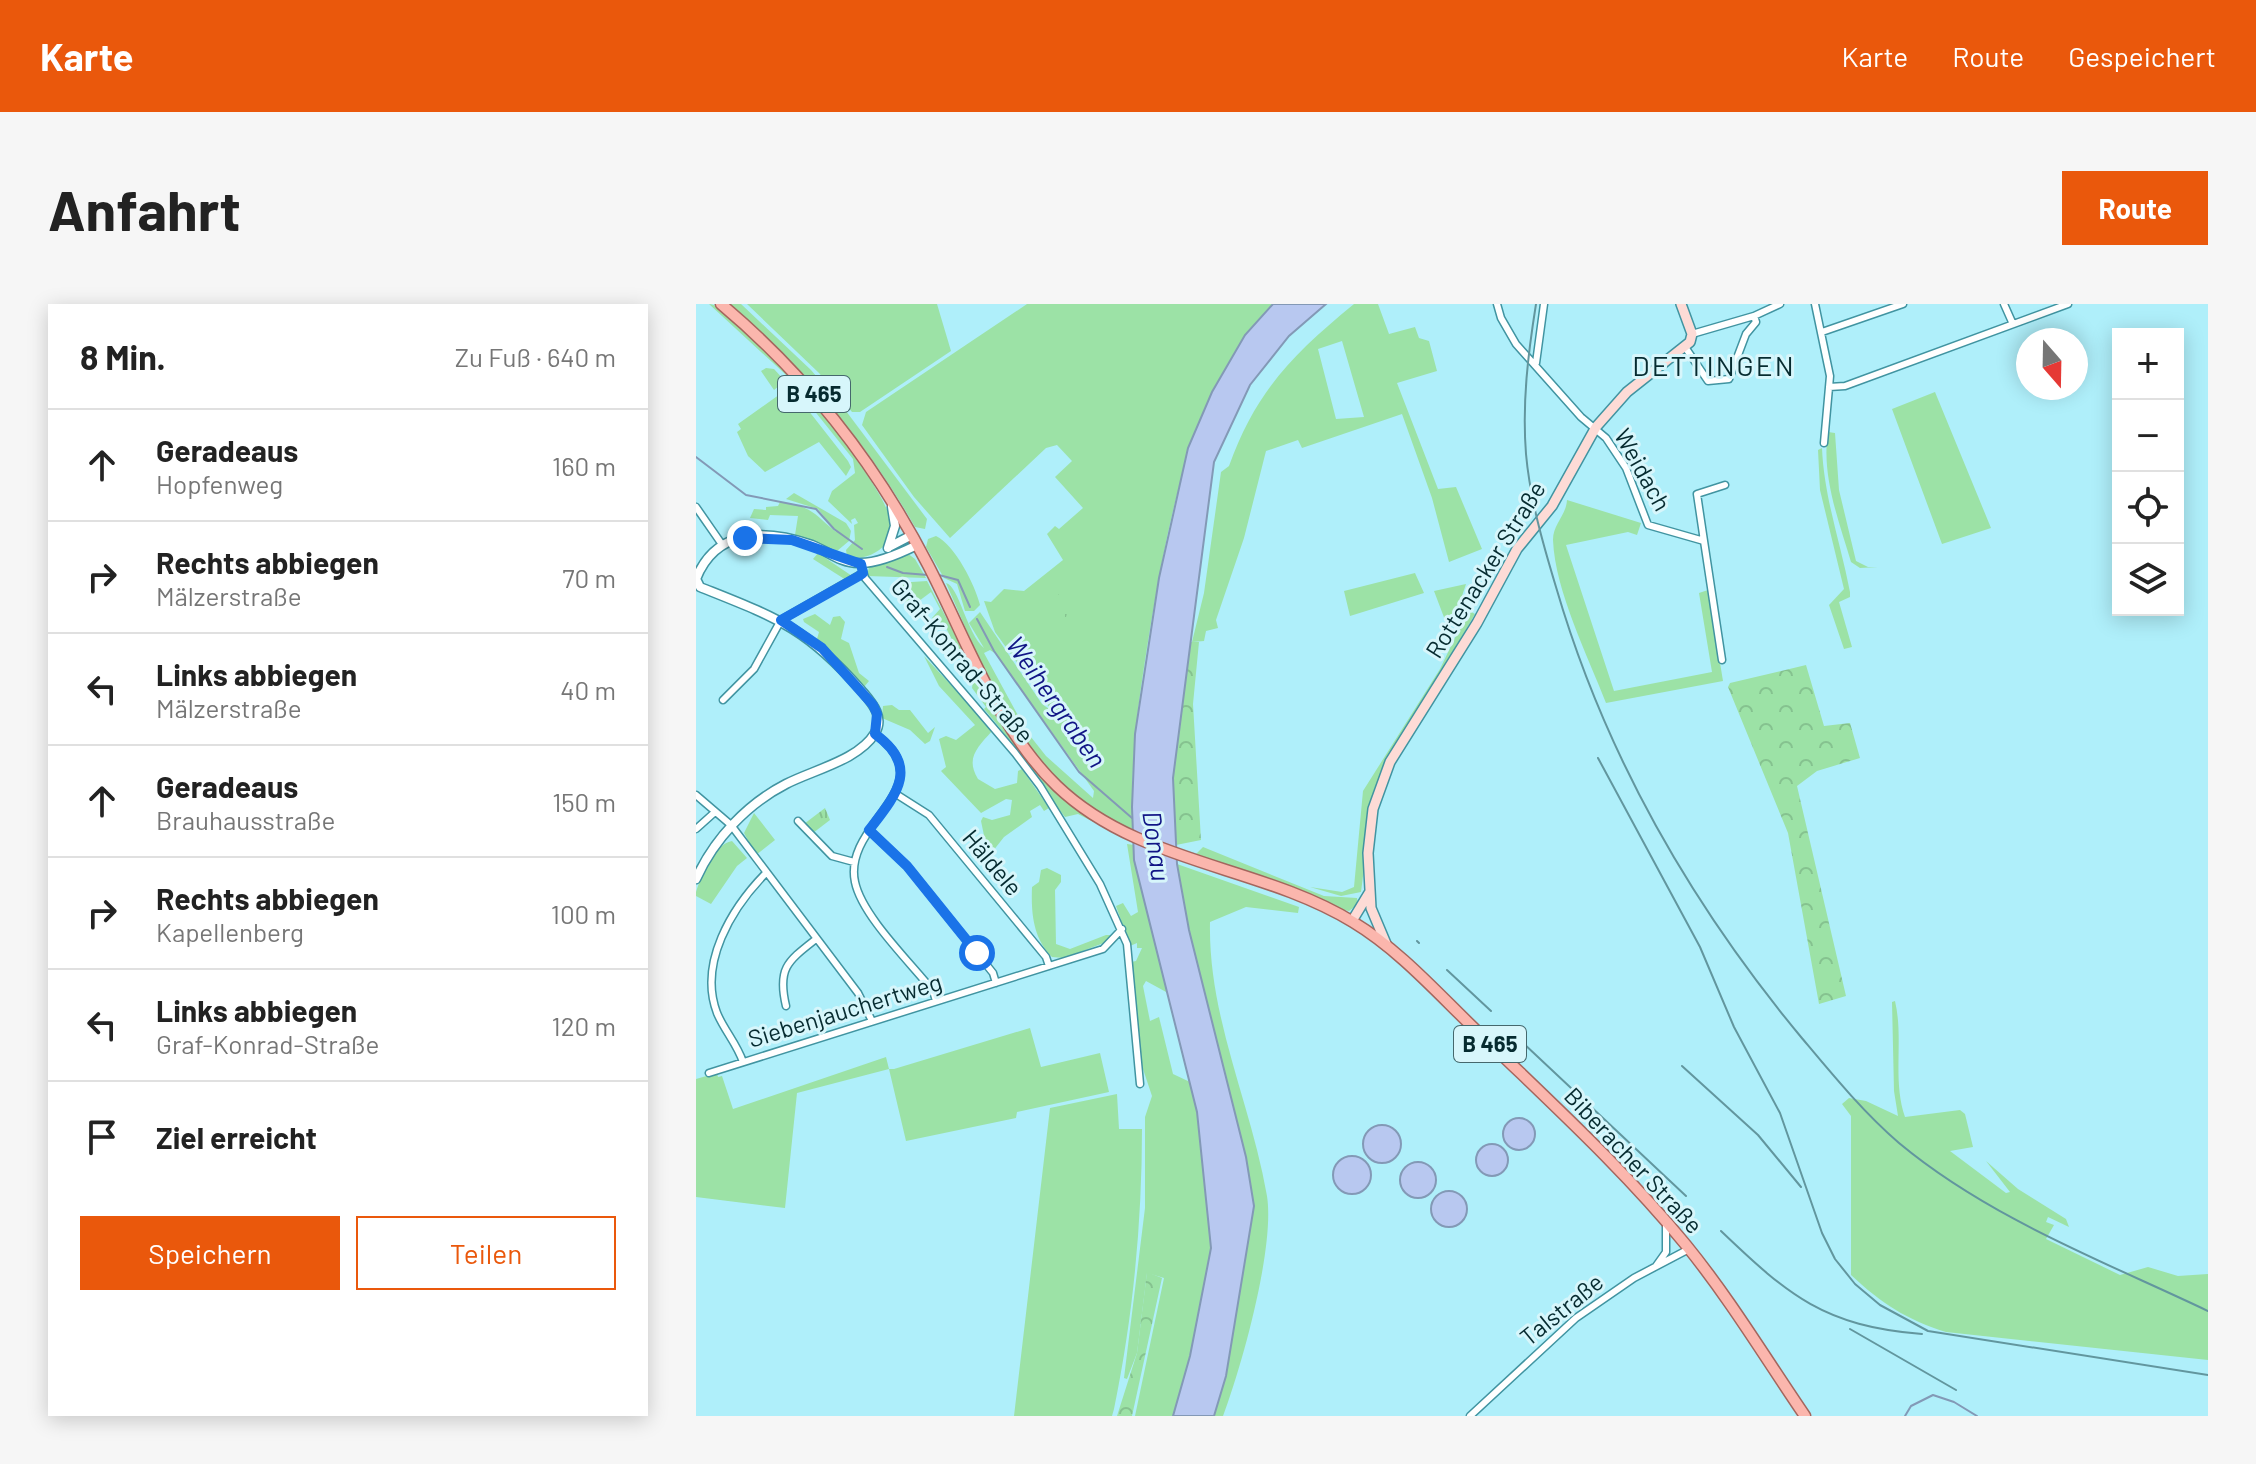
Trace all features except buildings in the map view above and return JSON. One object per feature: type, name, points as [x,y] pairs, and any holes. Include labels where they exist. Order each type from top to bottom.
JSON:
[{"type":"main road","name":"B 465","points":[[721,304],[758,335],[802,380],[834,417],[890,498],[915,540],[995,700],[1038,766],[1084,809],[1127,835],[1307,900],[1355,923],[1387,946]]},
{"type":"main road","points":[[1681,304],[1692,334]]},
{"type":"main road","name":"Rottenacker Straße","points":[[1387,946],[1371,908],[1369,893],[1371,819],[1390,762],[1477,623],[1517,549],[1552,506],[1596,427],[1627,392],[1685,347],[1692,334]]},
{"type":"main road","name":"Rottenacker Straße","points":[[1355,923],[1369,893]]},
{"type":"main road","points":[[1355,923],[1365,920],[1371,908]]},
{"type":"main road","name":"Biberacher Straße","points":[[1387,946],[1597,1147],[1665,1221],[1689,1249],[1805,1416]]},
{"type":"street","points":[[1497,304],[1508,332],[1581,417],[1596,427]]},
{"type":"street","points":[[1536,363],[1544,304]]},
{"type":"street","points":[[1692,334],[1754,316],[1780,304]]},
{"type":"street","points":[[1815,304],[1829,360],[1824,443]]},
{"type":"street","points":[[1822,332],[1903,304]]},
{"type":"street","points":[[2004,304],[2012,322]]},
{"type":"street","points":[[1829,387],[1845,386],[2012,322],[2068,304]]},
{"type":"street","points":[[1685,347],[1701,376],[1715,382],[1729,379],[1746,334],[1756,322],[1754,316]]},
{"type":"street","name":"Weidach","points":[[1596,427],[1626,468],[1648,525],[1704,541]]},
{"type":"street","name":"Weidach","points":[[1722,660],[1697,494],[1725,485]]},
{"type":"street","points":[[888,548],[895,526],[890,498]]},
{"type":"street","points":[[696,507],[721,543]]},
{"type":"street","points":[[696,879],[731,825],[769,794],[851,753],[875,734],[877,714],[873,705],[822,648],[781,620],[700,587],[696,579],[711,552],[721,543],[757,537],[792,540],[862,568]]},
{"type":"street","points":[[877,558],[888,548],[915,540]]},
{"type":"street","points":[[723,700],[754,669],[781,620],[877,558],[915,540]]},
{"type":"street","name":"Graf-Konrad-Straße","points":[[862,568],[1008,743],[1062,822],[1122,929],[1127,944],[1140,1084]]},
{"type":"street","points":[[875,734],[891,746],[899,762],[896,794],[869,830],[854,862],[855,882],[861,898],[933,991],[936,1001]]},
{"type":"street","name":"Häldele","points":[[896,794],[929,815],[1045,955],[1049,966]]},
{"type":"street","points":[[696,795],[731,825],[765,874],[858,993],[872,1021]]},
{"type":"street","points":[[696,829],[715,812]]},
{"type":"street","points":[[798,821],[832,856],[854,862]]},
{"type":"street","points":[[869,830],[925,887],[993,973],[996,983]]},
{"type":"street","points":[[743,1062],[716,1010],[715,962],[719,942],[740,902],[765,874]]},
{"type":"street","name":"Siebenjauchertweg","points":[[709,1073],[1103,949],[1122,929]]},
{"type":"street","points":[[786,1006],[781,984],[783,971],[790,960],[816,939]]},
{"type":"street","points":[[1656,1267],[1667,1245],[1665,1221]]},
{"type":"street","name":"Talstraße","points":[[1470,1416],[1576,1318],[1609,1293],[1689,1249]]},
{"type":"green space","points":[[709,304],[727,312],[780,363],[865,470],[883,500],[891,521],[890,534],[880,550],[865,557],[847,556],[846,550],[855,540],[854,525],[858,523],[855,518],[851,520],[852,524],[828,501],[832,491],[855,473],[853,459],[785,374]]},
{"type":"green space","points":[[727,304],[741,304],[811,370],[846,411],[927,519],[925,529],[915,527],[876,465],[807,379]]},
{"type":"green space","points":[[747,304],[937,304],[951,351],[860,412],[852,412],[819,373]]},
{"type":"green space","points":[[1027,304],[1273,304],[1245,339],[1223,375],[1204,413],[1177,495],[1139,700],[1134,751],[1133,829],[1096,811],[1065,788],[1038,759],[996,692],[946,583],[955,592],[973,632],[978,641],[984,648],[969,623],[980,612],[1042,704],[1052,711],[995,632],[984,601],[991,602],[1004,589],[1024,591],[1063,560],[1047,534],[1055,526],[1059,529],[1083,508],[1055,477],[1072,461],[1057,445],[1046,448],[950,538],[914,497],[862,425],[866,412]],"holes":[[[990,650],[996,654],[1094,791],[1093,798],[1046,756],[1027,732],[984,653]]]},
{"type":"green space","points":[[1354,304],[1378,304],[1389,334],[1415,327],[1419,338],[1429,341],[1437,371],[1397,383],[1438,489],[1456,487],[1482,549],[1449,562],[1432,498],[1402,414],[1302,448],[1298,440],[1266,451],[1244,538],[1216,620],[1218,628],[1206,631],[1204,641],[1192,642],[1204,593],[1221,472],[1229,466],[1251,416],[1279,376],[1295,357]],"holes":[[[1342,341],[1364,417],[1336,419],[1318,349]]]},
{"type":"green space","points":[[774,369],[785,381],[774,390],[761,371]]},
{"type":"green space","points":[[790,387],[848,461],[851,467],[846,476],[819,442],[765,472],[748,456],[737,432],[741,429],[738,424]]},
{"type":"green space","points":[[1935,392],[1991,528],[1942,544],[1892,409]]},
{"type":"green space","points":[[1828,432],[1835,433],[1839,490],[1856,561],[1868,567],[1878,567],[1860,568],[1851,562],[1829,482]]},
{"type":"green space","points":[[1822,448],[1829,503],[1850,592],[1850,597],[1839,602],[1852,647],[1844,649],[1829,605],[1844,589],[1820,490],[1818,450]]},
{"type":"green space","points":[[794,493],[846,523],[851,531],[849,541],[837,551],[795,535],[798,516],[770,515],[768,520],[750,518],[754,509],[766,510],[766,507],[778,506],[780,502],[806,509],[836,532],[818,509],[786,499]]},
{"type":"green space","points":[[1567,500],[1641,523],[1637,535],[1628,532],[1566,545],[1614,691],[1712,672],[1699,593],[1708,590],[1723,681],[1606,703],[1574,623],[1555,560],[1554,534]]},
{"type":"green space","points":[[936,536],[950,548],[969,577],[980,605],[974,611],[965,611],[957,584],[944,578],[926,547],[928,539]]},
{"type":"green space","points":[[818,553],[852,576],[846,580],[813,559]]},
{"type":"green space","points":[[907,553],[915,559],[926,578],[867,576],[869,567]]},
{"type":"green space","points":[[1415,573],[1424,593],[1350,616],[1344,591]]},
{"type":"green space","points":[[927,581],[986,694],[1045,780],[1093,820],[1125,838],[1078,814],[1065,817],[984,709],[986,707],[972,688],[973,681],[943,622],[939,626],[932,618],[940,609],[931,592],[907,610],[903,589],[897,583]]},
{"type":"green space","points":[[1466,584],[1459,605],[1475,614],[1374,789],[1361,892],[1341,896],[1310,887],[1342,892],[1354,887],[1363,791],[1440,669],[1462,623],[1461,618],[1445,620],[1434,591]]},
{"type":"green space","points":[[1049,585],[1068,609],[1066,617],[1061,617],[1045,594]]},
{"type":"green space","points":[[815,614],[830,625],[833,617],[840,616],[845,622],[841,639],[849,643],[859,673],[869,681],[864,687],[817,639],[819,632],[804,622],[803,619]]},
{"type":"green space","points":[[1189,642],[1199,642],[1193,704],[1201,840],[1176,845],[1173,778]]},
{"type":"green space","points":[[927,655],[992,731],[973,759],[978,779],[995,789],[1017,783],[1018,771],[1022,769],[1049,808],[1044,811],[1040,805],[1030,811],[1032,817],[1004,837],[993,851],[987,850],[981,821],[983,817],[992,820],[1010,815],[1012,800],[1006,799],[981,813],[941,771],[946,767],[939,739],[946,736],[956,740],[975,725],[939,686],[924,656],[964,699]]},
{"type":"green space","points":[[1806,665],[1824,726],[1850,723],[1860,758],[1817,771],[1797,786],[1846,996],[1819,1004],[1788,833],[1728,687],[1730,683]]},
{"type":"green space","points":[[892,705],[899,710],[910,710],[928,733],[935,727],[930,741],[925,744],[910,730],[882,718],[883,706]]},
{"type":"green space","points":[[825,808],[830,820],[813,833],[804,824]]},
{"type":"green space","points":[[754,813],[775,840],[756,855],[744,833]]},
{"type":"green space","points":[[732,841],[747,858],[737,866],[711,904],[696,896],[696,892],[714,854]]},
{"type":"green space","points":[[1127,844],[1134,845],[1168,993],[1146,981],[1143,986],[1150,1021],[1159,1017],[1173,1074],[1190,1082],[1210,1206],[1211,1247],[1206,1288],[1173,1416],[1135,1416],[1164,1278],[1147,1273],[1137,1353],[1127,1379],[1124,1378],[1145,1208],[1145,1117],[1152,1096],[1140,1060],[1131,962],[1136,961],[1142,948],[1137,948],[1137,943],[1130,946],[1116,906],[1123,903],[1131,916],[1138,912]]},
{"type":"green space","points":[[1203,847],[1324,896],[1357,898],[1358,904],[1349,911],[1339,909],[1196,854]]},
{"type":"green space","points":[[1177,864],[1299,907],[1298,913],[1246,907],[1210,922],[1216,992],[1260,1161],[1268,1218],[1255,1306],[1223,1416],[1214,1416],[1226,1376],[1254,1206],[1246,1157],[1189,930]]},
{"type":"green space","points":[[1047,868],[1061,875],[1061,882],[1055,890],[1056,944],[1070,949],[1106,935],[1110,935],[1109,941],[1064,958],[1052,957],[1046,950],[1034,925],[1032,887],[1039,882],[1041,870]]},
{"type":"green space","points":[[1895,1001],[1899,1030],[1899,1089],[1905,1117],[1960,1110],[1965,1114],[1973,1147],[1950,1151],[2006,1193],[2010,1192],[1986,1161],[2018,1189],[2066,1219],[2069,1227],[2048,1217],[2046,1222],[2054,1225],[2046,1239],[2120,1275],[2148,1267],[2178,1276],[2208,1274],[2208,1360],[1946,1332],[1895,1310],[1851,1275],[1851,1116],[1842,1104],[1849,1098],[1866,1101],[1898,1116],[1894,1091],[1892,1002]]},
{"type":"green space","points":[[1030,1028],[1041,1067],[1100,1053],[1109,1092],[1017,1112],[1016,1118],[906,1141],[889,1069]]},
{"type":"green space","points":[[886,1057],[889,1069],[797,1093],[785,1208],[696,1197],[696,1079],[717,1073],[718,1077],[722,1076],[733,1109]]},
{"type":"green space","points":[[1117,1094],[1119,1129],[1142,1129],[1142,1164],[1131,1304],[1112,1416],[1014,1416],[1050,1108]]},
{"type":"green space","points":[[1147,1272],[1162,1278],[1132,1416],[1117,1416],[1137,1353]]},
{"type":"water","name":"Donau","points":[[1273,304],[1326,304],[1289,336],[1250,385],[1214,462],[1173,778],[1177,864],[1189,930],[1246,1157],[1254,1206],[1226,1376],[1214,1416],[1173,1416],[1190,1356],[1211,1248],[1197,1112],[1134,860],[1132,807],[1135,734],[1159,578],[1188,448],[1212,392],[1245,335]]},
{"type":"water","points":[[1519,1118],[1530,1123],[1535,1134],[1530,1145],[1519,1150],[1508,1145],[1503,1134],[1508,1123]]},
{"type":"water","points":[[1382,1125],[1396,1130],[1401,1144],[1396,1158],[1382,1163],[1368,1158],[1363,1144],[1368,1130]]},
{"type":"water","points":[[1492,1144],[1504,1148],[1508,1160],[1504,1172],[1492,1176],[1480,1172],[1476,1160],[1480,1148]]},
{"type":"water","points":[[1352,1156],[1365,1162],[1371,1175],[1365,1188],[1352,1194],[1339,1188],[1333,1175],[1339,1162]]},
{"type":"water","points":[[1418,1162],[1431,1167],[1436,1180],[1431,1193],[1418,1198],[1405,1193],[1400,1180],[1405,1167]]},
{"type":"water","points":[[1449,1191],[1462,1196],[1467,1209],[1462,1222],[1449,1227],[1436,1222],[1431,1209],[1436,1196]]},
{"type":"waterway","name":"Weihergraben","points":[[696,457],[746,495],[816,509],[834,529],[862,549]]},
{"type":"waterway","name":"Weihergraben","points":[[887,567],[903,573],[928,575]]},
{"type":"waterway","name":"Weihergraben","points":[[939,575],[958,580],[970,607]]},
{"type":"waterway","name":"Weihergraben","points":[[977,619],[994,651],[1079,772],[1132,818]]},
{"type":"waterway","points":[[1905,1416],[1911,1406],[1933,1395],[1954,1402],[1977,1416]]},
{"type":"railway","points":[[1536,304],[1526,379],[1526,454],[1534,505],[1551,571],[1576,649],[1626,768],[1655,825],[1723,934],[1824,1065],[1860,1106],[1899,1143],[1970,1194],[2009,1216],[2208,1311]]},
{"type":"railway","points":[[1598,758],[1700,947],[1734,1027],[1780,1113],[1822,1233],[1835,1259],[1855,1284],[1880,1305],[1928,1331],[2208,1375]]},
{"type":"railway","points":[[1447,970],[1491,1011]]},
{"type":"railway","points":[[1523,1043],[1686,1196]]},
{"type":"railway","points":[[1682,1066],[1758,1135],[1801,1187]]},
{"type":"railway","points":[[1721,1231],[1767,1273],[1810,1304],[1859,1324],[1922,1334]]},
{"type":"railway","points":[[1850,1329],[1956,1390]]},
{"type":"district","name":"DETTINGEN","points":[[1714,366]]},
{"type":"route","points":[[745,538],[792,540],[861,564],[863,573],[859,576],[781,620],[822,648],[873,705],[878,724],[875,734],[891,746],[901,769],[896,794],[869,830],[907,866],[977,953]]}]
